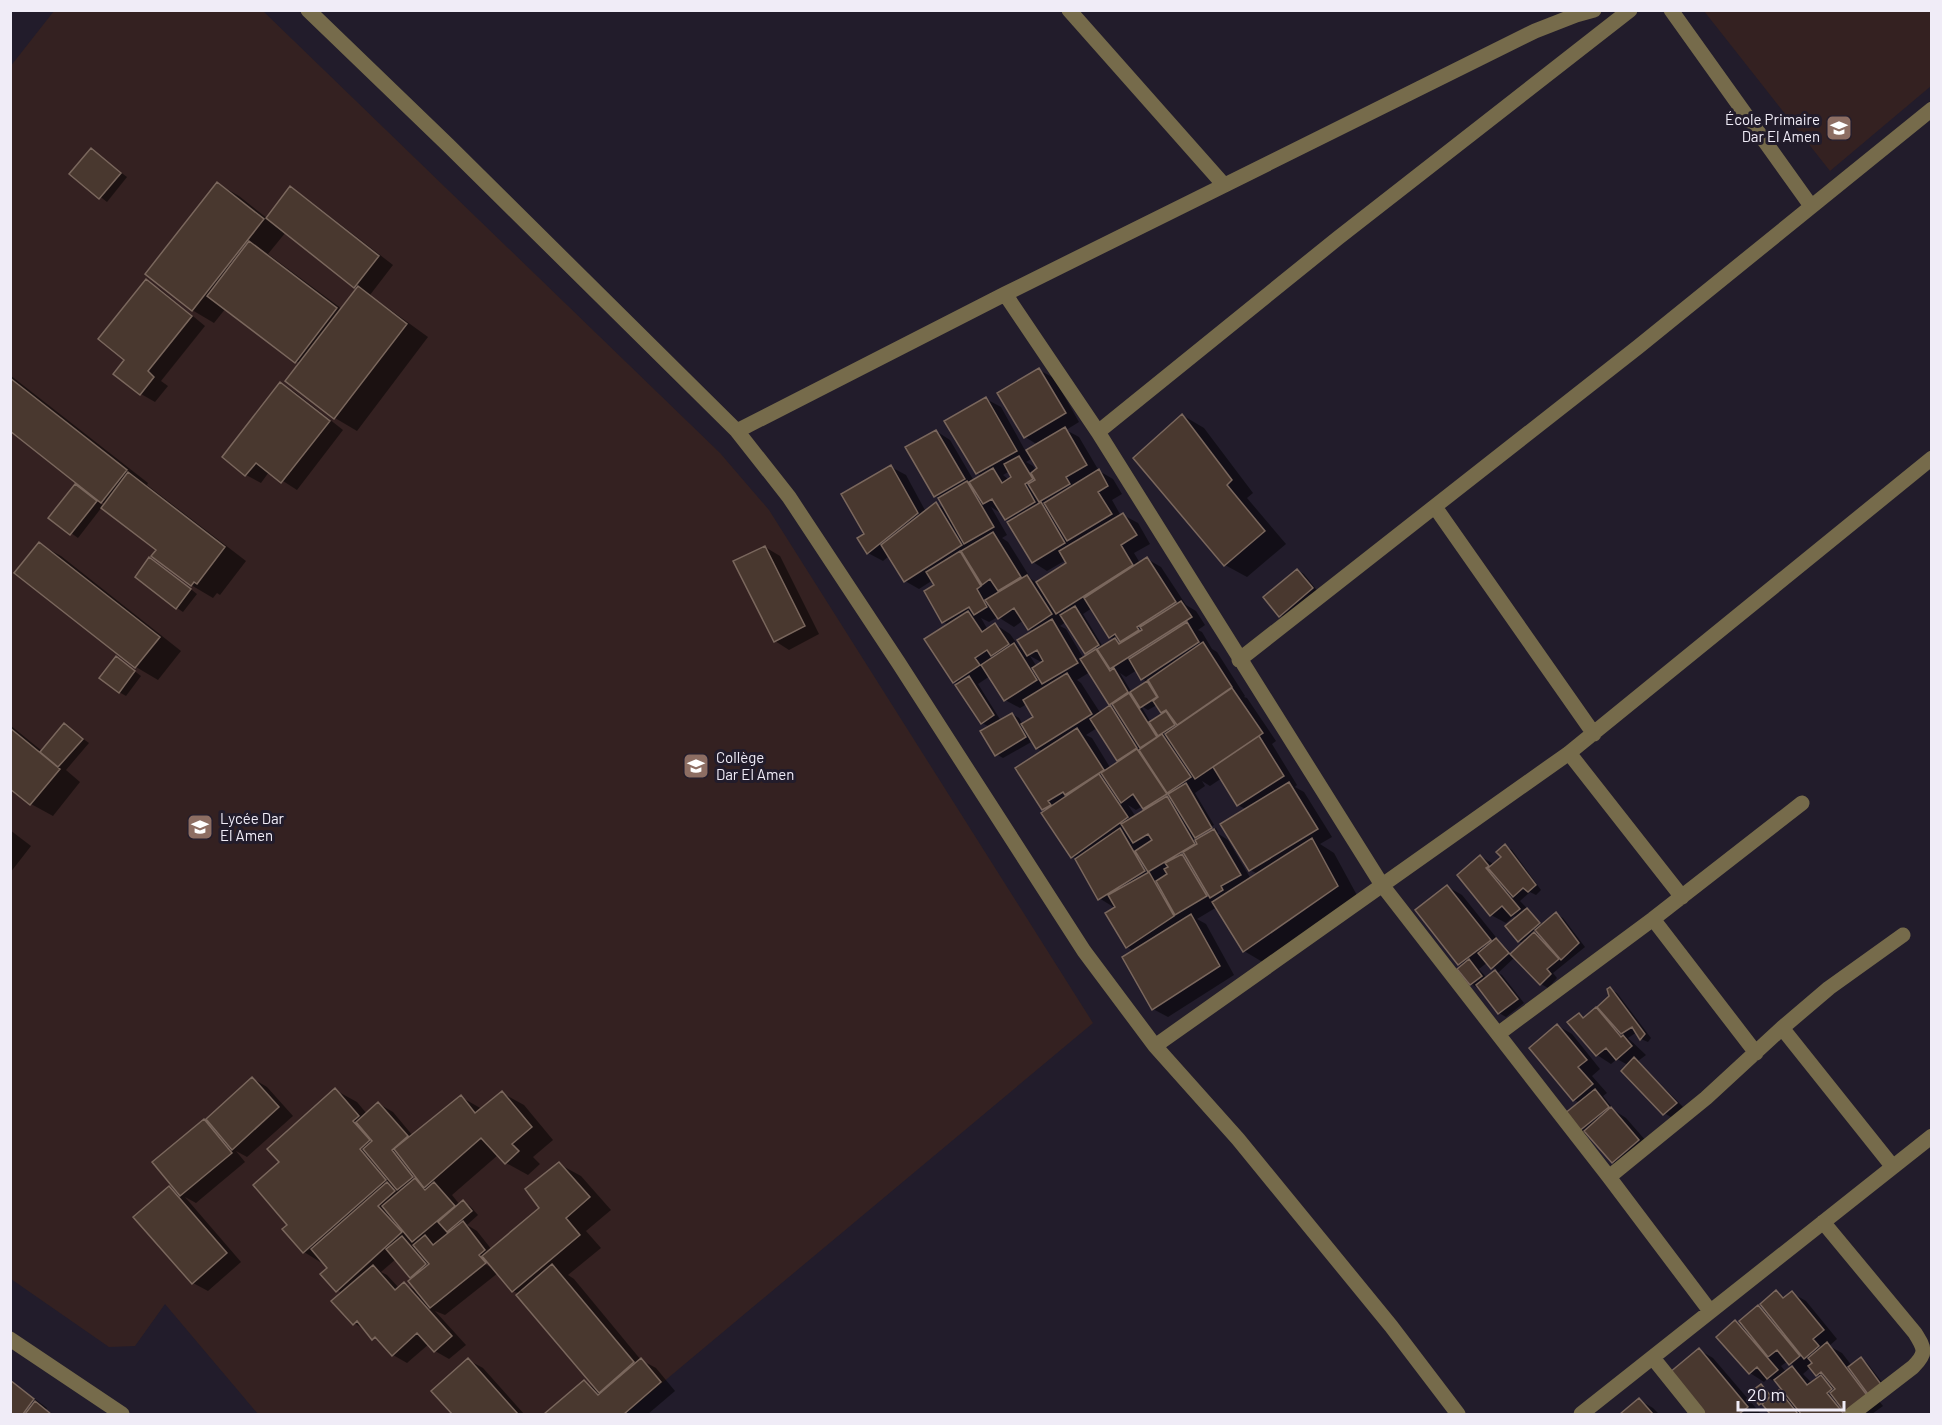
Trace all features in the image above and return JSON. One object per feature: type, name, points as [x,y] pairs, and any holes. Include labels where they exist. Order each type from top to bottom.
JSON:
[{"type":"street","points":[[308,10],[737,431],[789,497],[1084,951],[1155,1046],[1238,1139],[1391,1326],[1458,1414]]},
{"type":"street","points":[[1069,10],[1224,185]]},
{"type":"street","points":[[737,431],[1005,294],[1535,31],[1594,10]]},
{"type":"street","points":[[1098,432],[1338,238],[1630,10]]},
{"type":"street","points":[[1671,10],[1811,206]]},
{"type":"street","points":[[1239,660],[1638,347],[1932,109]]},
{"type":"street","points":[[1005,294],[1098,432],[1382,885],[1710,1311]]},
{"type":"street","points":[[1155,1046],[1569,753],[1932,458]]},
{"type":"street","points":[[1436,507],[1594,734]]},
{"type":"street","points":[[1569,753],[1682,897]]},
{"type":"street","points":[[1498,1035],[1653,920],[1803,803]]},
{"type":"street","points":[[1653,920],[1756,1053]]},
{"type":"street","points":[[1609,1177],[1706,1098],[1829,988],[1903,935]]},
{"type":"street","points":[[1782,1028],[1893,1167]]},
{"type":"street","points":[[1581,1414],[1932,1137]]},
{"type":"street","points":[[1823,1222],[1915,1333],[1924,1352],[1913,1367],[1852,1414]]},
{"type":"street","points":[[10,1339],[122,1414]]},
{"type":"street","points":[[1653,1358],[1698,1414]]},
{"type":"shaded area","points":[[54,11],[263,11],[720,453],[769,510],[1093,1023],[625,1414],[258,1414],[165,1304],[135,1346],[109,1347],[11,1279],[10,67]]},
{"type":"shaded area","name":"École Primaire Dar El Amen","points":[[1704,11],[1931,11],[1931,86],[1830,171]]},
{"type":"building","points":[[91,148],[121,173],[99,199],[69,174]]},
{"type":"building","points":[[217,182],[264,219],[192,311],[145,274]]},
{"type":"building","points":[[290,186],[379,256],[354,288],[266,218]]},
{"type":"building","points":[[249,241],[337,308],[295,363],[207,296]]},
{"type":"building","points":[[146,279],[192,316],[148,371],[154,377],[140,395],[113,374],[124,360],[98,339]]},
{"type":"building","points":[[358,286],[407,324],[334,419],[285,381]]},
{"type":"building","points":[[1039,368],[1066,413],[1024,438],[997,393]]},
{"type":"building","points":[[10,378],[127,470],[101,503],[10,431]]},
{"type":"building","points":[[280,382],[330,421],[281,483],[256,463],[245,476],[222,457]]},
{"type":"building","points":[[986,397],[1017,451],[976,474],[944,421]]},
{"type":"building","points":[[1182,414],[1232,480],[1227,485],[1265,531],[1224,566],[1133,458]]},
{"type":"building","points":[[1065,427],[1087,465],[1066,477],[1070,484],[1039,502],[1028,484],[1035,480],[1031,473],[1037,468],[1026,450]]},
{"type":"building","points":[[936,430],[965,479],[934,497],[905,447]]},
{"type":"building","points":[[1019,456],[1033,479],[1025,484],[1035,502],[1005,520],[992,499],[983,504],[969,482],[993,468],[1002,483],[1011,477],[1004,464]]},
{"type":"building","points":[[891,465],[918,513],[867,554],[857,538],[864,534],[841,494]]},
{"type":"building","points":[[1099,469],[1108,486],[1098,492],[1112,514],[1067,541],[1044,503]]},
{"type":"building","points":[[128,472],[225,547],[197,584],[194,582],[191,586],[151,556],[156,550],[101,508]]},
{"type":"building","points":[[967,481],[994,527],[964,544],[938,498]]},
{"type":"building","points":[[75,484],[97,501],[70,535],[48,518]]},
{"type":"building","points":[[936,502],[962,545],[904,582],[881,545]]},
{"type":"building","points":[[1041,502],[1065,543],[1032,563],[1007,522]]},
{"type":"building","points":[[1123,513],[1137,535],[1121,545],[1133,565],[1056,614],[1036,582],[1066,563],[1059,551]]},
{"type":"building","points":[[993,532],[1021,577],[998,591],[990,579],[982,585],[961,551]]},
{"type":"building","points":[[39,542],[160,637],[135,668],[14,573]]},
{"type":"building","points":[[765,546],[805,626],[774,642],[733,561]]},
{"type":"building","points":[[960,551],[981,586],[977,589],[987,607],[974,615],[969,607],[942,623],[924,591],[934,585],[926,572]]},
{"type":"building","points":[[149,557],[191,589],[176,609],[135,577]]},
{"type":"building","points":[[1147,557],[1176,602],[1137,627],[1139,630],[1120,642],[1115,634],[1109,638],[1084,598]]},
{"type":"building","points":[[1297,569],[1313,588],[1279,617],[1263,597]]},
{"type":"building","points":[[1027,575],[1052,614],[1028,630],[1014,608],[998,619],[985,600]]},
{"type":"building","points":[[1181,601],[1192,617],[1110,669],[1097,649],[1115,638],[1119,644],[1142,630],[1140,627]]},
{"type":"building","points":[[1075,606],[1099,645],[1085,654],[1060,615]]},
{"type":"building","points":[[968,611],[982,632],[995,623],[1009,644],[991,656],[987,650],[975,658],[980,665],[953,683],[924,639]]},
{"type":"building","points":[[1052,619],[1078,663],[1042,684],[1032,668],[1043,661],[1037,650],[1027,656],[1017,640]]},
{"type":"building","points":[[1187,622],[1199,642],[1141,680],[1129,659]]},
{"type":"building","points":[[1203,642],[1232,687],[1177,725],[1166,710],[1161,713],[1153,701],[1158,697],[1148,680]]},
{"type":"building","points":[[1014,643],[1037,680],[1004,701],[981,665]]},
{"type":"building","points":[[1096,649],[1110,671],[1114,668],[1128,692],[1109,705],[1080,659]]},
{"type":"building","points":[[116,656],[135,671],[119,693],[99,678]]},
{"type":"building","points":[[1067,673],[1092,714],[1036,749],[1021,724],[1033,717],[1023,700]]},
{"type":"building","points":[[969,676],[994,715],[981,724],[955,685]]},
{"type":"building","points":[[1147,681],[1157,697],[1140,708],[1130,692]]},
{"type":"building","points":[[1232,688],[1263,733],[1195,779],[1165,734]]},
{"type":"building","points":[[1129,693],[1157,737],[1140,748],[1112,704]]},
{"type":"building","points":[[1110,705],[1137,748],[1117,761],[1090,719]]},
{"type":"building","points":[[1166,711],[1175,725],[1158,736],[1149,722]]},
{"type":"building","points":[[1012,713],[1026,737],[995,756],[980,731]]},
{"type":"building","points":[[64,723],[83,739],[58,767],[40,752]]},
{"type":"building","points":[[10,728],[60,769],[30,805],[10,789]]},
{"type":"building","points":[[1077,728],[1104,770],[1065,795],[1063,792],[1048,801],[1051,805],[1042,810],[1015,768]]},
{"type":"building","points":[[1162,734],[1191,777],[1167,793],[1139,750]]},
{"type":"building","points":[[1259,736],[1284,776],[1237,806],[1213,767]]},
{"type":"building","points":[[1137,749],[1167,794],[1143,809],[1133,794],[1121,803],[1101,773]]},
{"type":"building","points":[[1099,774],[1128,817],[1071,858],[1041,813]]},
{"type":"building","points":[[1289,782],[1318,829],[1249,871],[1220,824]]},
{"type":"building","points":[[1186,783],[1212,828],[1195,838],[1168,794]]},
{"type":"building","points":[[1167,796],[1195,844],[1148,872],[1135,851],[1152,840],[1148,834],[1133,843],[1121,824]]},
{"type":"building","points":[[1120,828],[1145,871],[1098,900],[1075,859]]},
{"type":"building","points":[[1214,829],[1241,875],[1221,886],[1223,890],[1210,898],[1183,852],[1197,844],[1195,840]]},
{"type":"building","points":[[1312,838],[1338,886],[1243,952],[1212,902]]},
{"type":"building","points":[[1505,844],[1536,885],[1528,892],[1523,888],[1513,897],[1488,868],[1501,857],[1496,852]]},
{"type":"building","points":[[1182,854],[1207,896],[1175,915],[1156,881],[1167,874],[1164,869],[1168,867],[1165,863]]},
{"type":"building","points":[[1480,855],[1489,866],[1486,868],[1520,909],[1511,916],[1502,906],[1490,916],[1457,875]]},
{"type":"building","points":[[1149,872],[1174,916],[1126,948],[1105,913],[1115,907],[1108,895]]},
{"type":"building","points":[[1447,885],[1491,940],[1458,965],[1415,910]]},
{"type":"building","points":[[1527,908],[1540,923],[1518,942],[1505,926]]},
{"type":"building","points":[[1556,912],[1579,943],[1561,960],[1535,930]]},
{"type":"building","points":[[1191,914],[1220,966],[1152,1010],[1122,957]]},
{"type":"building","points":[[1534,932],[1559,959],[1547,969],[1551,974],[1540,985],[1510,954]]},
{"type":"building","points":[[1496,938],[1509,953],[1491,969],[1478,953]]},
{"type":"building","points":[[1469,959],[1482,976],[1470,985],[1457,969]]},
{"type":"building","points":[[1495,970],[1518,999],[1498,1014],[1476,985]]},
{"type":"building","points":[[1610,987],[1645,1034],[1640,1040],[1632,1027],[1621,1034],[1597,1007],[1609,996],[1607,989]]},
{"type":"building","points":[[1596,1007],[1621,1037],[1623,1035],[1632,1046],[1616,1060],[1606,1048],[1596,1056],[1567,1022],[1579,1013],[1583,1018]]},
{"type":"building","points":[[1557,1024],[1587,1060],[1578,1067],[1593,1084],[1573,1101],[1529,1048]]},
{"type":"building","points":[[1634,1057],[1677,1103],[1663,1115],[1621,1071]]},
{"type":"building","points":[[252,1077],[279,1107],[232,1150],[206,1119]]},
{"type":"building","points":[[335,1088],[359,1116],[353,1121],[370,1140],[360,1149],[386,1180],[303,1253],[282,1229],[287,1225],[253,1185],[279,1162],[267,1149]]},
{"type":"building","points":[[1595,1089],[1609,1107],[1578,1132],[1564,1114]]},
{"type":"building","points":[[502,1091],[532,1127],[512,1144],[519,1151],[505,1164],[481,1138],[424,1188],[394,1149],[461,1095],[475,1113]]},
{"type":"building","points":[[378,1102],[408,1136],[392,1150],[413,1177],[397,1190],[363,1149],[372,1141],[356,1122]]},
{"type":"building","points":[[1611,1107],[1639,1140],[1612,1163],[1584,1131]]},
{"type":"building","points":[[204,1119],[232,1153],[180,1196],[152,1162]]},
{"type":"building","points":[[559,1162],[590,1197],[566,1218],[580,1235],[512,1292],[482,1256],[539,1208],[525,1189]]},
{"type":"building","points":[[415,1178],[425,1190],[434,1182],[455,1206],[412,1242],[382,1206]]},
{"type":"building","points":[[387,1182],[395,1191],[378,1206],[402,1232],[336,1292],[320,1274],[327,1268],[311,1249]]},
{"type":"building","points":[[169,1186],[227,1253],[192,1284],[133,1217]]},
{"type":"building","points":[[463,1200],[472,1211],[447,1232],[438,1222]]},
{"type":"building","points":[[463,1221],[485,1250],[479,1255],[486,1263],[430,1308],[408,1281],[429,1264],[413,1245],[425,1235],[433,1245]]},
{"type":"building","points":[[402,1236],[426,1264],[410,1278],[386,1249]]},
{"type":"building","points":[[552,1264],[634,1362],[599,1393],[516,1295]]},
{"type":"building","points":[[373,1265],[395,1290],[404,1282],[452,1336],[434,1352],[417,1333],[392,1356],[375,1337],[372,1340],[357,1321],[353,1325],[331,1301]]},
{"type":"building","points":[[1776,1290],[1783,1298],[1792,1291],[1824,1330],[1813,1339],[1819,1346],[1804,1359],[1760,1304]]},
{"type":"building","points":[[1758,1305],[1800,1356],[1789,1365],[1777,1350],[1768,1357],[1739,1321]]},
{"type":"building","points":[[1735,1320],[1778,1370],[1767,1379],[1757,1367],[1749,1374],[1716,1337]]},
{"type":"building","points":[[1827,1342],[1869,1398],[1846,1414],[1830,1393],[1835,1389],[1821,1372],[1816,1376],[1808,1366],[1812,1363],[1808,1358]]},
{"type":"building","points":[[1699,1348],[1748,1407],[1739,1414],[1705,1414],[1669,1373]]},
{"type":"building","points":[[1861,1357],[1883,1387],[1870,1397],[1848,1367]]},
{"type":"building","points":[[468,1358],[518,1414],[452,1414],[431,1391]]},
{"type":"building","points":[[641,1358],[661,1382],[624,1414],[544,1414],[584,1380],[598,1395]]},
{"type":"building","points":[[1792,1366],[1807,1385],[1821,1375],[1832,1389],[1827,1393],[1844,1414],[1801,1414],[1774,1380]]},
{"type":"building","points":[[10,1380],[34,1399],[23,1414],[10,1414]]},
{"type":"building","points":[[1761,1384],[1771,1396],[1759,1405],[1749,1393]]},
{"type":"building","points":[[1779,1390],[1798,1414],[1770,1414],[1762,1404]]},
{"type":"building","points":[[1639,1398],[1653,1414],[1620,1414]]},
{"type":"building","points":[[35,1401],[51,1414],[25,1414]]},
{"type":"place","name":"École Primaire Dar El Amen","points":[[1839,128]]},
{"type":"place","name":"Collège Dar El Amen","points":[[696,766]]},
{"type":"place","name":"Lycée Dar El Amen","points":[[200,827]]}]
